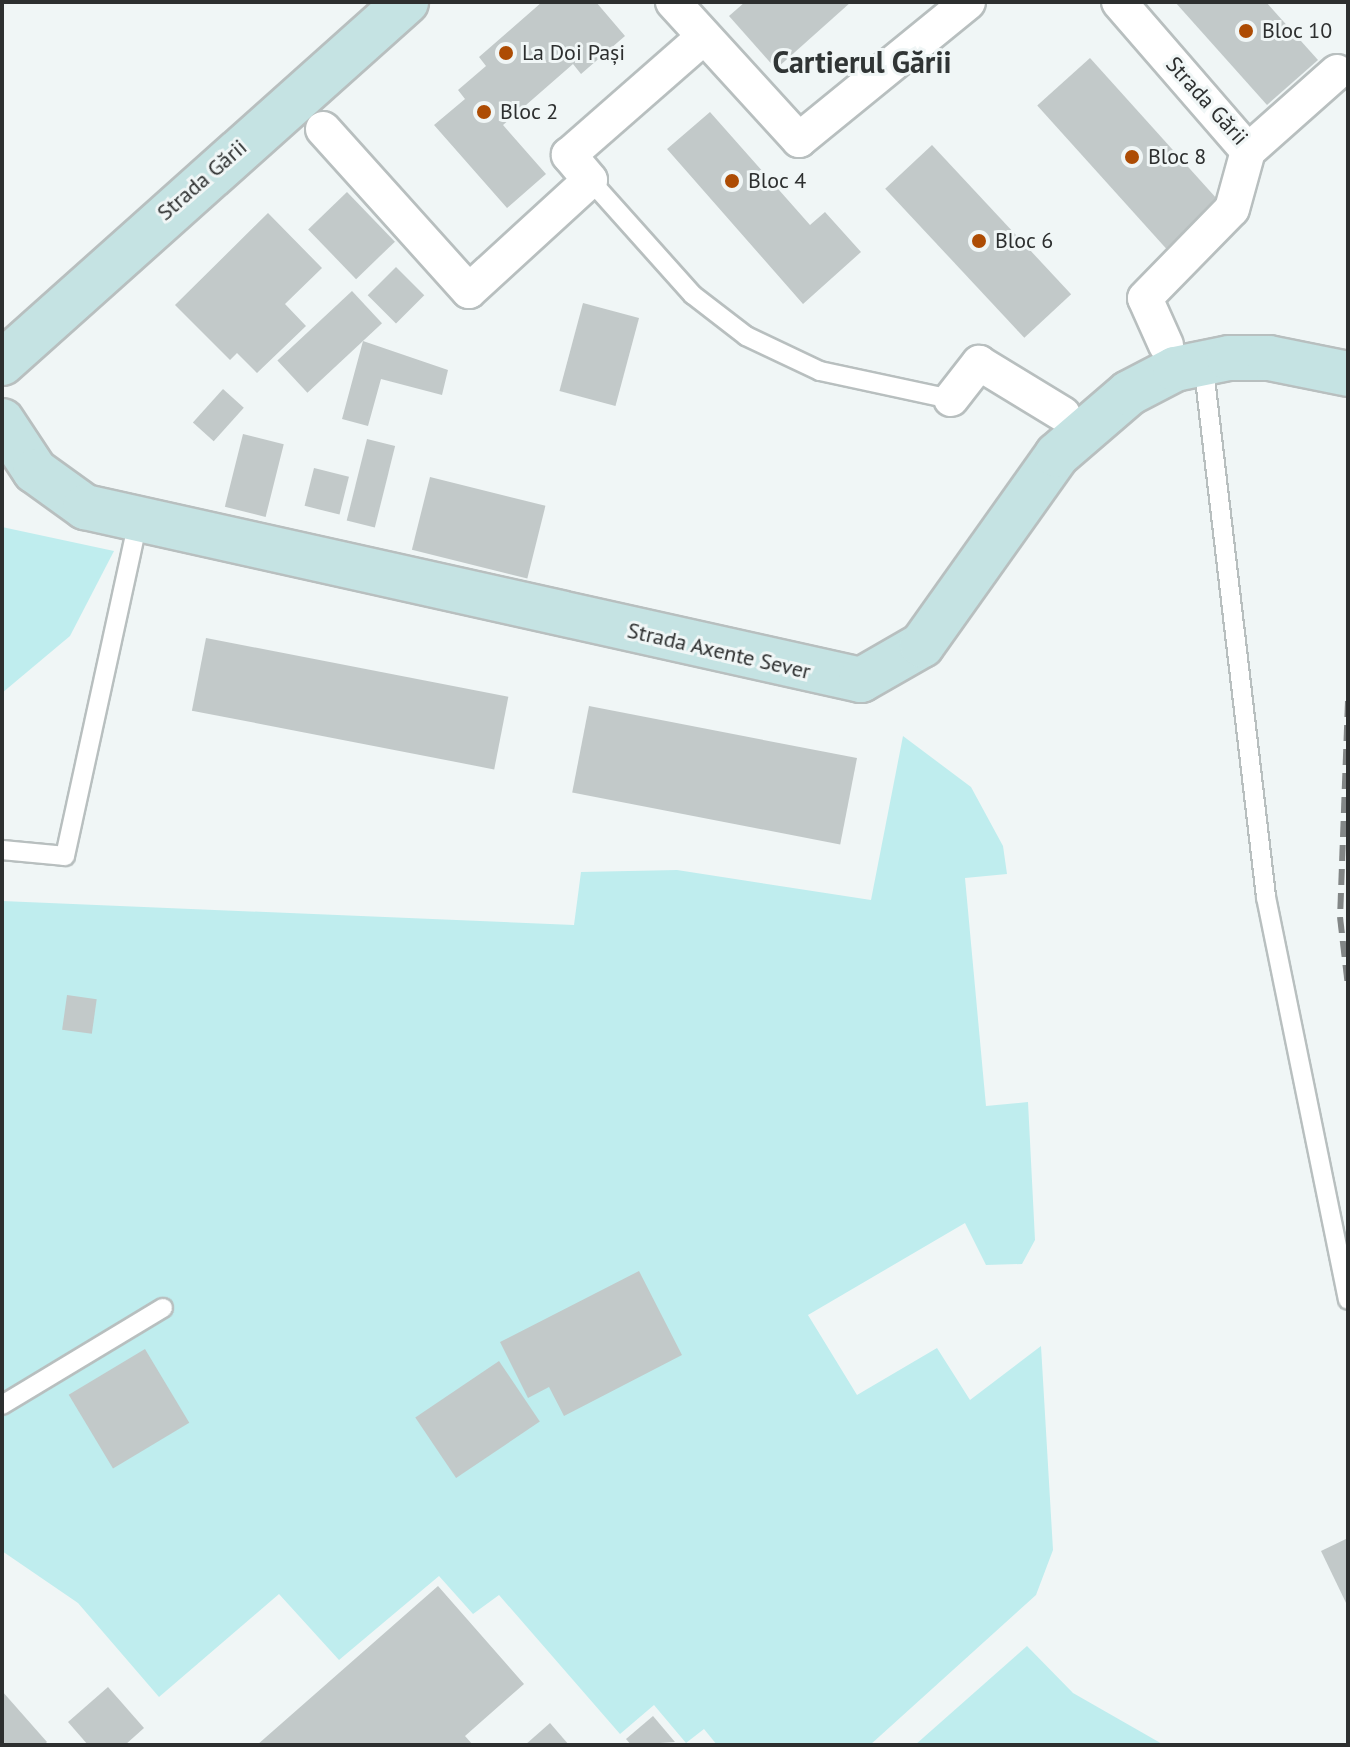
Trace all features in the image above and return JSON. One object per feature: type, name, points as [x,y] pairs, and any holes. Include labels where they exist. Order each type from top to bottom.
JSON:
[{"type":"main road","name":"Strada Gării","points":[[2,363],[406,2]]},
{"type":"main road","name":"Strada Axente Sever","points":[[7,442],[55,489],[85,507],[138,522],[861,680],[922,645],[1057,455],[1094,419],[1152,381],[1184,354],[1269,358],[1348,374]]},
{"type":"street","points":[[676,3],[799,140],[968,2]]},
{"type":"street","name":"Strada Gării","points":[[1119,2],[1248,151],[1337,72]]},
{"type":"street","points":[[323,129],[392,198],[469,291],[590,180],[569,155],[704,37]]},
{"type":"street","points":[[1184,354],[1145,298],[1232,209],[1248,151]]},
{"type":"street","points":[[951,399],[979,363],[1063,414]]},
{"type":"lane","points":[[590,180],[693,295],[746,336],[820,371],[951,399]]},
{"type":"lane","points":[[1184,354],[1266,897],[1348,1300]]},
{"type":"lane","points":[[2,850],[65,856],[138,522]]},
{"type":"lane","points":[[2,1405],[163,1308]]},
{"type":"shaded area","points":[[2,527],[114,551],[70,636],[2,693]]},
{"type":"shaded area","points":[[903,736],[971,787],[1003,846],[1007,874],[965,878],[986,1106],[1028,1102],[1035,1240],[1022,1264],[986,1265],[965,1223],[808,1315],[857,1395],[937,1348],[970,1400],[1041,1346],[1053,1550],[1036,1595],[870,1745],[717,1745],[704,1729],[686,1743],[654,1705],[620,1734],[499,1595],[473,1614],[439,1576],[339,1660],[279,1594],[159,1697],[78,1603],[2,1551],[2,901],[574,925],[581,872],[677,870],[871,900]]},
{"type":"shaded area","points":[[1027,1646],[1073,1693],[1164,1745],[915,1745]]},
{"type":"building","name":"Bloc 2","points":[[542,2],[596,2],[625,36],[581,74],[573,64],[503,125],[546,174],[507,208],[434,125],[465,99],[458,90],[486,66],[479,57]]},
{"type":"building","points":[[745,2],[851,2],[776,69],[729,16]]},
{"type":"building","name":"Bloc 10","points":[[1175,2],[1266,2],[1318,60],[1267,105]]},
{"type":"building","name":"Bloc 8","points":[[1090,58],[1225,208],[1172,256],[1037,106]]},
{"type":"building","name":"Bloc 4","points":[[710,112],[810,225],[825,212],[861,252],[803,304],[667,149]]},
{"type":"building","name":"Bloc 6","points":[[932,145],[1071,294],[1024,338],[885,189]]},
{"type":"building","points":[[347,192],[395,242],[356,279],[308,230]]},
{"type":"building","points":[[268,213],[322,268],[285,304],[306,326],[257,373],[237,353],[230,360],[175,305]]},
{"type":"building","points":[[396,267],[424,295],[396,324],[368,295]]},
{"type":"building","points":[[352,291],[382,323],[307,393],[277,361]]},
{"type":"building","points":[[583,303],[639,318],[615,406],[559,391]]},
{"type":"building","points":[[363,341],[448,370],[442,395],[381,379],[368,426],[342,419]]},
{"type":"building","points":[[223,389],[244,408],[214,441],[193,422]]},
{"type":"building","points":[[243,434],[284,444],[266,517],[225,507]]},
{"type":"building","points":[[367,439],[395,446],[375,528],[347,521]]},
{"type":"building","points":[[314,468],[349,477],[339,515],[305,506]]},
{"type":"building","points":[[430,477],[545,506],[527,579],[412,550]]},
{"type":"building","points":[[206,638],[508,697],[494,769],[192,711]]},
{"type":"building","points":[[589,706],[857,758],[840,844],[572,792]]},
{"type":"building","points":[[67,995],[97,999],[92,1034],[62,1030]]},
{"type":"building","points":[[639,1271],[682,1355],[564,1416],[549,1387],[528,1398],[500,1342]]},
{"type":"building","points":[[145,1349],[189,1423],[113,1469],[69,1395]]},
{"type":"building","points":[[499,1361],[540,1422],[456,1478],[415,1417]]},
{"type":"building","points":[[1348,1538],[1348,1607],[1321,1551]]},
{"type":"building","points":[[438,1586],[524,1684],[465,1736],[473,1745],[257,1745]]},
{"type":"building","points":[[108,1687],[144,1728],[125,1745],[88,1745],[68,1722]]},
{"type":"building","points":[[2,1691],[47,1742],[44,1745],[2,1745]]},
{"type":"building","points":[[653,1716],[675,1742],[631,1745],[626,1739]]},
{"type":"building","points":[[550,1723],[569,1745],[525,1745]]},
{"type":"railway","points":[[1348,701],[1340,917],[1348,986]]},
{"type":"place","name":"Bloc 10","points":[[1246,31]]},
{"type":"place","name":"La Doi Pași","points":[[506,53]]},
{"type":"place","name":"Bloc 2","points":[[484,112]]},
{"type":"place","name":"Bloc 8","points":[[1132,157]]},
{"type":"place","name":"Bloc 4","points":[[732,181]]},
{"type":"place","name":"Bloc 6","points":[[979,241]]},
{"type":"district","name":"Cartierul Gării","points":[[862,62]]}]
